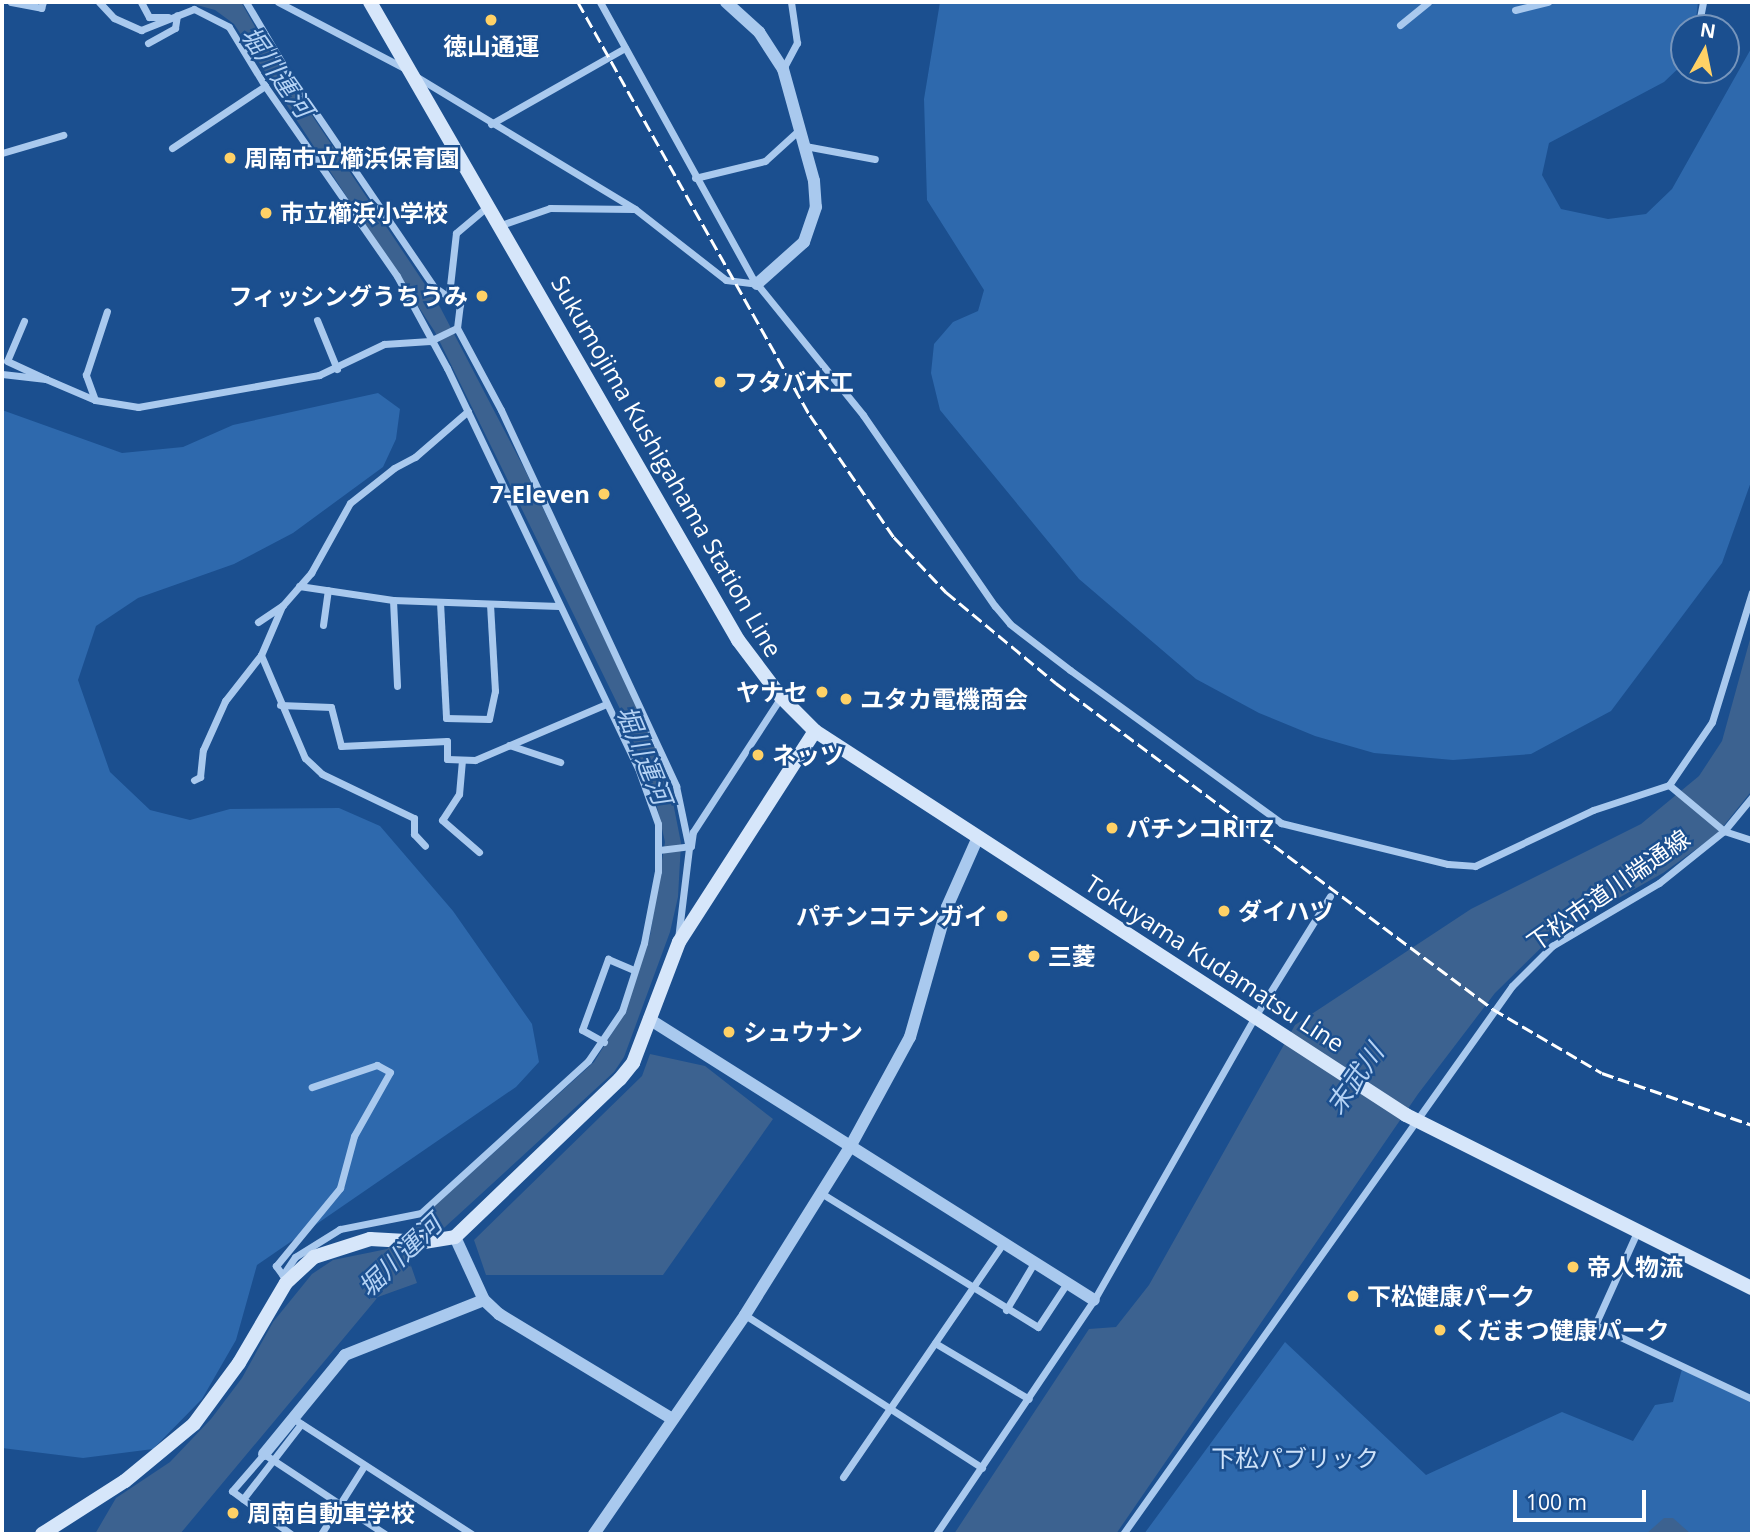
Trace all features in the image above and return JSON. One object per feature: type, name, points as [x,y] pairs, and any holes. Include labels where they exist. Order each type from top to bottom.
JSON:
[{"type":"main road","name":"Sukumojima Kushigahama Station Line","points":[[370,2],[489,204],[596,401],[705,586],[780,697],[815,731]]},
{"type":"main road","name":"Tokuyama Kudamatsu Line","points":[[815,731],[1410,1117],[1752,1288]]},
{"type":"main road","points":[[42,1534],[125,1481],[194,1424],[239,1363],[285,1279],[314,1257],[332,1248],[370,1239],[450,1239],[620,1079],[633,1063],[679,942],[815,731]]},
{"type":"street","points":[[11,2],[41,8],[43,2]]},
{"type":"street","points":[[99,2],[114,18],[141,30],[194,9],[224,22],[265,86],[397,275],[433,340],[655,808],[661,850],[652,907],[622,1012],[604,1042],[421,1213],[340,1228],[295,1257],[285,1279]]},
{"type":"street","points":[[141,2],[149,17],[177,15]]},
{"type":"street","points":[[246,2],[285,68],[435,287],[460,305],[455,329],[501,410],[667,762],[687,848],[679,942]]},
{"type":"street","points":[[278,2],[409,71],[491,124],[635,209],[726,280],[757,284],[786,262],[812,225],[815,194],[805,146],[783,69],[759,32],[726,2]]},
{"type":"street","points":[[600,2],[695,178],[757,284],[863,415],[982,590],[1010,624],[1282,823],[1448,864],[1475,866],[1593,810],[1669,785],[1712,722],[1752,592]]},
{"type":"street","points":[[783,69],[797,43],[791,2]]},
{"type":"street","points":[[1400,24],[1428,2]]},
{"type":"street","points":[[1515,10],[1548,2]]},
{"type":"street","points":[[148,43],[175,28],[177,15]]},
{"type":"street","points":[[491,124],[625,48]]},
{"type":"street","points":[[172,148],[265,86]]},
{"type":"street","points":[[695,178],[765,161],[800,129]]},
{"type":"street","points":[[2,153],[63,135]]},
{"type":"street","points":[[805,146],[875,159]]},
{"type":"street","points":[[449,295],[456,233],[489,204]]},
{"type":"street","points":[[501,225],[550,208],[635,209]]},
{"type":"street","points":[[95,400],[86,374],[107,311]]},
{"type":"street","points":[[317,320],[337,369]]},
{"type":"street","points":[[24,321],[7,361],[42,373],[46,379]]},
{"type":"street","points":[[2,374],[46,379],[95,400],[138,407],[337,369],[384,344],[433,340],[455,329]]},
{"type":"street","points":[[258,622],[283,605],[299,586],[350,503],[394,468],[415,457],[468,411]]},
{"type":"street","points":[[299,586],[393,600],[559,606]]},
{"type":"street","points":[[323,625],[327,590]]},
{"type":"street","points":[[393,600],[397,686]]},
{"type":"street","points":[[440,603],[446,718],[489,719],[495,691],[489,604]]},
{"type":"street","points":[[194,780],[200,777],[203,750],[225,701],[261,655],[283,605]]},
{"type":"street","points":[[261,655],[280,705],[305,758],[322,774],[414,818],[414,834],[425,846]]},
{"type":"street","points":[[687,848],[694,832],[780,697]]},
{"type":"street","points":[[280,705],[331,707],[341,746],[447,741],[447,759],[475,760],[606,704]]},
{"type":"street","points":[[509,744],[560,762]]},
{"type":"street","points":[[462,760],[459,794],[442,820],[479,852]]},
{"type":"street","points":[[1669,785],[1724,831],[1752,840]]},
{"type":"street","name":"下松市道川端通線","points":[[1123,1534],[1410,1117],[1496,1005],[1552,946],[1659,883],[1724,831],[1752,797]]},
{"type":"street","points":[[594,1534],[671,1418],[745,1315],[850,1147],[910,1037],[947,907],[978,837]]},
{"type":"street","points":[[661,850],[687,848]]},
{"type":"street","points":[[936,1534],[1094,1300],[1256,1015],[1330,896]]},
{"type":"street","points":[[604,1042],[582,1030],[608,960],[634,970]]},
{"type":"street","points":[[649,1018],[1094,1300]]},
{"type":"street","points":[[285,1279],[276,1266],[340,1188],[354,1136],[390,1072],[377,1065],[312,1087]]},
{"type":"street","points":[[821,1193],[1006,1310],[1038,1327],[1067,1283]]},
{"type":"street","points":[[1637,1232],[1595,1325],[1752,1399]]},
{"type":"street","points":[[450,1239],[484,1300],[499,1314],[671,1418]]},
{"type":"street","points":[[843,1477],[1003,1244]]},
{"type":"street","points":[[1006,1310],[1034,1263]]},
{"type":"street","points":[[291,1534],[232,1491],[268,1457],[355,1348],[484,1300]]},
{"type":"street","points":[[745,1315],[982,1468]]},
{"type":"street","points":[[935,1343],[1029,1399]]},
{"type":"street","points":[[297,1421],[472,1534]]},
{"type":"street","points":[[243,1499],[268,1457]]},
{"type":"street","points":[[268,1457],[385,1534]]},
{"type":"street","points":[[321,1534],[364,1466]]},
{"type":"green space","points":[[940,2],[1698,2],[1697,14],[1670,14],[1670,76],[1549,143],[1542,175],[1561,209],[1608,219],[1646,214],[1672,189],[1731,84],[1740,84],[1740,68],[1752,47],[1752,479],[1722,563],[1611,711],[1531,754],[1453,760],[1374,753],[1315,736],[1259,713],[1196,679],[1079,579],[940,410],[931,373],[934,344],[953,322],[978,311],[984,290],[927,200],[924,99]]},
{"type":"green space","points":[[378,393],[400,409],[396,439],[383,467],[293,533],[234,564],[138,598],[96,626],[78,680],[110,772],[150,810],[190,820],[230,809],[339,808],[380,826],[453,911],[532,1024],[539,1062],[516,1087],[257,1265],[236,1340],[202,1399],[153,1449],[83,1458],[2,1448],[2,410],[122,453],[183,447],[233,425]]},
{"type":"green space","name":"下松パブリック","points":[[1285,1342],[1426,1475],[1562,1412],[1633,1441],[1655,1405],[1673,1402],[1682,1369],[1752,1403],[1752,1534],[1144,1534]]},
{"type":"water","name":"堀川運河","points":[[186,2],[241,2],[267,48],[440,307],[525,470],[667,772],[681,843],[678,897],[670,932],[624,1057],[614,1072],[409,1260],[417,1283],[378,1297],[180,1534],[95,1534],[116,1498],[170,1462],[211,1419],[242,1378],[273,1322],[312,1274],[333,1260],[387,1249],[594,1062],[624,1014],[650,936],[665,842],[653,789],[620,709],[435,332],[234,24],[215,10]]},
{"type":"water","name":"末武川","points":[[1752,632],[1750,793],[1717,834],[1663,873],[1555,934],[1495,993],[1418,1094],[1116,1534],[954,1534],[1089,1329],[1116,1327],[1149,1285],[1295,1025],[1471,909],[1641,824],[1699,776],[1722,741]]},
{"type":"water","points":[[650,1054],[705,1066],[773,1119],[663,1275],[486,1275],[474,1240],[642,1076]]},
{"type":"water","points":[[1664,1518],[1673,1518],[1691,1534],[1646,1534]]},
{"type":"railway","points":[[578,2],[810,415],[894,537],[946,592],[1056,683],[1493,1009],[1602,1073],[1752,1125]]},
{"type":"place","name":"徳山通運","points":[[491,20]]},
{"type":"place","name":"周南市立櫛浜保育園","points":[[230,158]]},
{"type":"place","name":"市立櫛浜小学校","points":[[266,213]]},
{"type":"place","name":"フィッシングうちうみ","points":[[482,296]]},
{"type":"place","name":"フタバ木工","points":[[720,382]]},
{"type":"place","name":"7-Eleven","points":[[604,494]]},
{"type":"place","name":"ヤナセ","points":[[822,692]]},
{"type":"place","name":"ユタカ電機商会","points":[[846,699]]},
{"type":"place","name":"ネッツ","points":[[758,755]]},
{"type":"place","name":"パチンコRITZ","points":[[1112,828]]},
{"type":"place","name":"ダイハツ","points":[[1224,911]]},
{"type":"place","name":"パチンコテンガイ","points":[[1002,916]]},
{"type":"place","name":"三菱","points":[[1034,956]]},
{"type":"place","name":"シュウナン","points":[[729,1032]]},
{"type":"place","name":"帝人物流","points":[[1573,1267]]},
{"type":"place","name":"下松健康パーク","points":[[1353,1296]]},
{"type":"place","name":"くだまつ健康パーク","points":[[1440,1330]]},
{"type":"place","name":"周南自動車学校","points":[[233,1513]]}]
